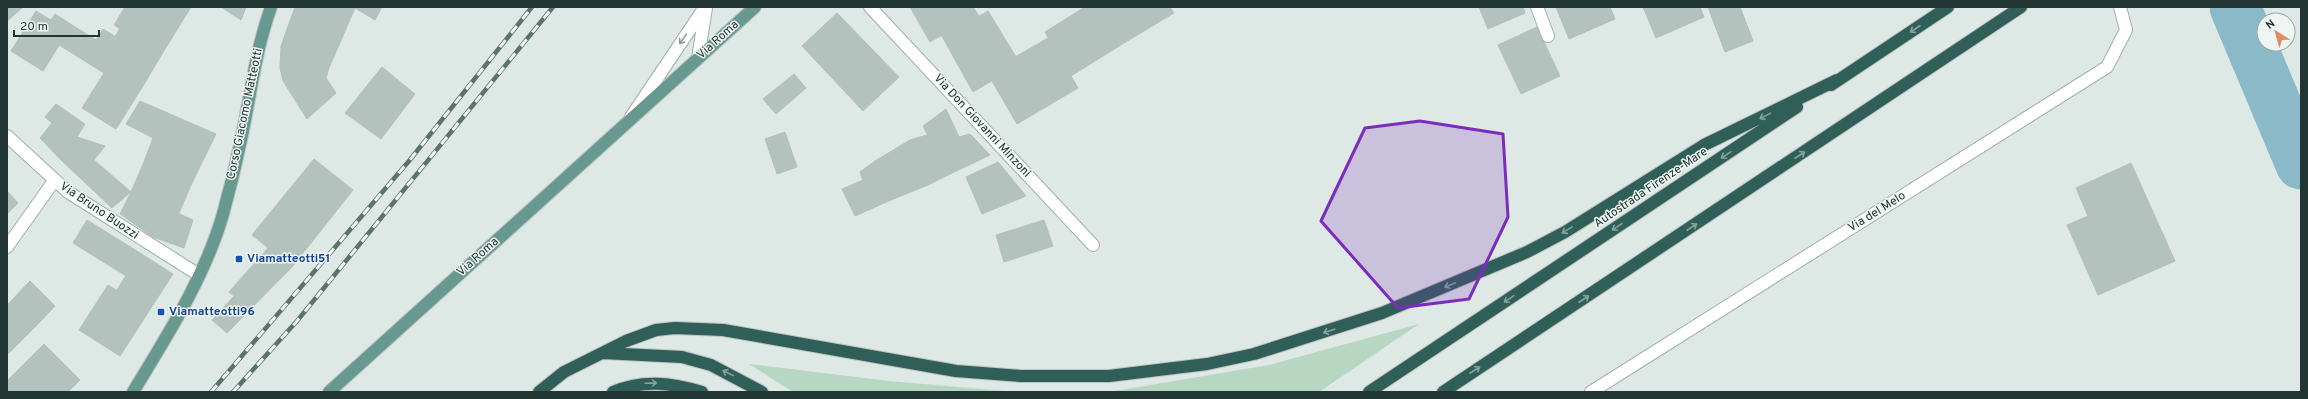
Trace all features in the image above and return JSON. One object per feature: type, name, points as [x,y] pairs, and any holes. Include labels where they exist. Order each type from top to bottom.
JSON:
[{"type":"highway","name":"Autostrada Firenze-Mare","points":[[1369,392],[1948,7]]},
{"type":"highway","points":[[1444,392],[2021,7]]},
{"type":"highway","points":[[539,392],[564,372],[656,330],[691,328],[723,330],[956,371],[1021,376],[1109,376],[1207,364],[1254,354],[1382,313],[1527,252],[1572,228],[1704,145],[1837,80]]},
{"type":"highway","points":[[603,353],[682,357],[711,365],[762,392]]},
{"type":"highway","points":[[613,392],[627,386],[658,383],[702,392]]},
{"type":"main road","name":"Corso Giacomo Matteotti","points":[[133,392],[167,335],[199,275],[222,215],[241,140],[258,48],[271,7]]},
{"type":"main road","name":"Via Roma","points":[[329,392],[755,7]]},
{"type":"street","points":[[698,58],[706,7]]},
{"type":"street","name":"Via Roma","points":[[628,121],[706,7]]},
{"type":"street","name":"Via Don Giovanni Minzoni","points":[[870,7],[1093,245]]},
{"type":"street","points":[[1537,7],[1548,36]]},
{"type":"street","name":"Via del Melo","points":[[1591,392],[2107,67],[2126,30],[2120,7]]},
{"type":"street","name":"Via Bruno Buozzi","points":[[7,136],[54,181],[80,201],[199,275]]},
{"type":"street","points":[[7,247],[54,181]]},
{"type":"highlighted area","points":[[1420,121],[1503,134],[1508,217],[1469,299],[1398,308],[1321,221],[1365,128]]},
{"type":"green space","points":[[1419,324],[1319,392],[1109,392],[1269,365]]},
{"type":"green space","points":[[749,364],[889,381],[1016,392],[793,392]]},
{"type":"building","points":[[7,7],[21,7],[22,8],[7,21]]},
{"type":"building","points":[[125,7],[191,7],[162,54],[114,25]]},
{"type":"building","points":[[221,7],[246,7],[241,20]]},
{"type":"building","points":[[295,7],[382,7],[375,20],[355,8],[329,68],[281,46]]},
{"type":"building","points":[[910,7],[943,7],[930,15],[942,35],[930,42]]},
{"type":"building","points":[[943,7],[973,7],[979,16],[969,22],[964,13],[938,29],[930,15]]},
{"type":"building","points":[[1085,7],[1102,7],[1124,43],[1071,76],[1045,32]]},
{"type":"building","points":[[1102,7],[1170,7],[1174,13],[1124,43]]},
{"type":"building","points":[[1479,7],[1523,7],[1525,13],[1488,29]]},
{"type":"building","points":[[1556,7],[1610,7],[1615,19],[1569,39]]},
{"type":"building","points":[[1643,7],[1700,7],[1704,17],[1656,38]]},
{"type":"building","points":[[1708,7],[1740,7],[1753,41],[1725,52]]},
{"type":"building","points":[[36,11],[51,20],[55,14],[72,25],[43,71],[11,51]]},
{"type":"building","points":[[988,11],[1016,57],[996,68],[1000,76],[973,92],[938,29],[964,13],[969,22]]},
{"type":"building","points":[[837,13],[899,77],[863,111],[802,46]]},
{"type":"building","points":[[72,25],[96,40],[103,29],[116,37],[108,49],[122,58],[115,69],[143,86],[116,129],[82,108],[104,73],[59,45]]},
{"type":"building","points":[[1537,27],[1560,76],[1521,94],[1498,45]]},
{"type":"building","points":[[120,28],[162,54],[143,86],[115,69],[122,58],[108,49]]},
{"type":"building","points":[[1048,38],[1078,88],[1017,124],[992,81],[1000,76],[996,68]]},
{"type":"building","points":[[281,46],[329,68],[326,78],[336,93],[307,119],[283,81],[280,68]]},
{"type":"building","points":[[382,67],[415,94],[381,139],[345,113]]},
{"type":"building","points":[[794,74],[806,88],[776,114],[763,99]]},
{"type":"building","points":[[140,101],[216,134],[192,183],[144,162],[153,138],[126,124]]},
{"type":"building","points":[[56,104],[85,124],[62,161],[40,138],[52,123],[45,117]]},
{"type":"building","points":[[946,109],[959,137],[970,134],[990,155],[948,175],[923,126]]},
{"type":"building","points":[[785,132],[797,167],[777,174],[765,139]]},
{"type":"building","points":[[927,135],[948,175],[928,185],[910,140]]},
{"type":"building","points":[[77,137],[105,146],[94,160],[131,192],[112,208],[62,161]]},
{"type":"building","points":[[910,140],[928,185],[891,200],[875,161]]},
{"type":"building","points":[[314,159],[353,190],[292,267],[252,235]]},
{"type":"building","points":[[875,161],[891,200],[855,216],[842,189],[863,180],[860,172]]},
{"type":"building","points":[[144,162],[192,183],[179,213],[131,192]]},
{"type":"building","points":[[998,162],[1026,196],[982,214],[966,177]]},
{"type":"building","points":[[2131,163],[2175,261],[2098,295],[2067,225],[2088,216],[2076,188]]},
{"type":"building","points":[[7,191],[18,203],[7,214]]},
{"type":"building","points":[[131,192],[193,220],[184,248],[153,237],[120,214]]},
{"type":"building","points":[[87,220],[140,253],[126,276],[73,243]]},
{"type":"building","points":[[1044,220],[1053,246],[1004,262],[996,235]]},
{"type":"building","points":[[268,248],[292,267],[227,333],[212,320],[234,296],[229,292]]},
{"type":"building","points":[[140,253],[173,274],[149,311],[117,290]]},
{"type":"building","points":[[30,281],[55,306],[36,326],[11,301]]},
{"type":"building","points":[[108,285],[149,311],[120,356],[79,330]]},
{"type":"building","points":[[11,301],[36,326],[7,355],[7,305]]},
{"type":"building","points":[[44,344],[80,380],[68,392],[7,392],[7,381]]},
{"type":"waterway","points":[[2235,7],[2301,164]]},
{"type":"railway","points":[[211,392],[409,161],[532,7]]},
{"type":"railway","points":[[233,392],[297,321],[553,7]]},
{"type":"place","name":"Viamatteotti51","points":[[239,259]]},
{"type":"place","name":"Viamatteotti96","points":[[161,312]]}]
